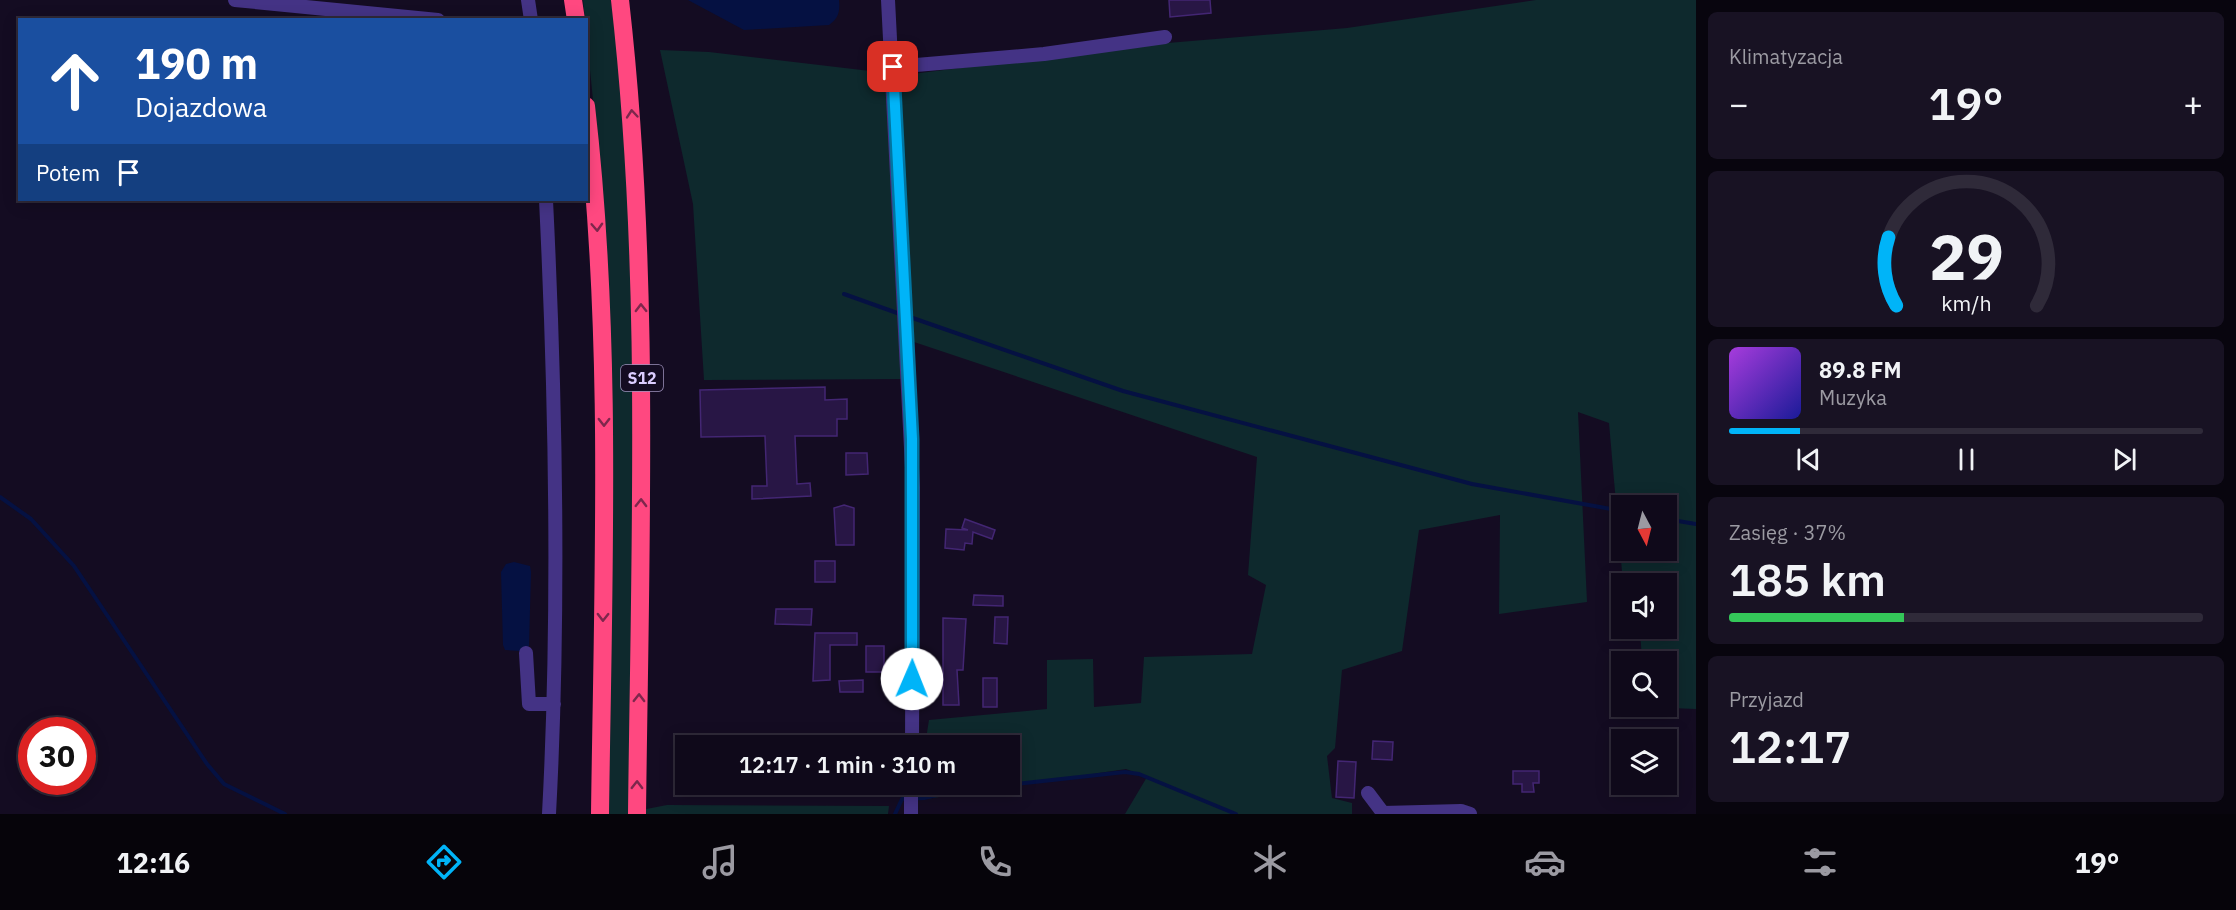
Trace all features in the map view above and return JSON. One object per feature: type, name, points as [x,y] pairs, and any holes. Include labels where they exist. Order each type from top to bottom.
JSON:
[{"type":"highway","points":[[573,0],[576,18]]},
{"type":"highway","name":"S12","points":[[620,0],[633,132],[640,272],[642,419],[637,814]]},
{"type":"highway","name":"S12","points":[[588,128],[597,225],[603,373],[600,814]]},
{"type":"street","points":[[236,0],[418,18]]},
{"type":"street","points":[[528,0],[531,18]]},
{"type":"street","points":[[888,0],[914,502],[912,735]]},
{"type":"street","points":[[893,67],[1044,54],[1165,37]]},
{"type":"street","points":[[546,201],[556,460],[554,704],[549,814]]},
{"type":"street","points":[[525,653],[529,704],[554,704]]},
{"type":"street","points":[[1368,793],[1383,813],[1461,811],[1470,814]]},
{"type":"street","points":[[911,795],[911,814]]},
{"type":"green space","points":[[583,0],[611,0],[623,100],[630,201],[636,405],[631,812],[667,805],[889,806],[888,814],[608,814],[604,210],[588,50],[588,18],[585,18]]},
{"type":"green space","points":[[1536,0],[1696,0],[1696,709],[1677,708],[1677,651],[1641,651],[1641,639],[1677,639],[1677,573],[1622,573],[1621,561],[1677,561],[1677,495],[1615,495],[1609,423],[1578,412],[1587,602],[1499,614],[1500,515],[1419,530],[1402,651],[1342,670],[1335,748],[1327,756],[1332,798],[1352,803],[1352,814],[1125,814],[1147,777],[1126,769],[1020,785],[1020,735],[927,735],[929,720],[1047,709],[1047,660],[1093,659],[1094,707],[1141,703],[1144,657],[1252,654],[1266,585],[1248,575],[1257,457],[914,342],[901,341],[902,379],[704,380],[693,204],[660,50],[709,52],[904,75],[1144,45],[1347,28]]},
{"type":"green space","points":[[919,795],[952,795],[919,800]]},
{"type":"shaded area","points":[[688,0],[839,0],[839,8],[837,17],[829,25],[744,30]]},
{"type":"shaded area","points":[[514,562],[530,566],[531,572],[529,646],[520,651],[505,650],[503,645],[501,572],[506,564]]},
{"type":"building","points":[[1169,0],[1210,0],[1211,13],[1170,17]]},
{"type":"building","points":[[825,387],[825,400],[847,399],[847,419],[837,419],[837,436],[795,436],[797,484],[810,483],[811,496],[752,499],[752,486],[767,486],[765,436],[701,437],[700,390]]},
{"type":"building","points":[[846,453],[867,453],[868,474],[846,475]]},
{"type":"building","points":[[844,505],[854,508],[854,545],[836,545],[834,508]]},
{"type":"building","points":[[965,519],[995,530],[992,539],[973,532],[972,544],[965,543],[964,550],[945,548],[946,529],[968,530],[962,528]]},
{"type":"building","points":[[815,561],[835,561],[835,582],[815,582]]},
{"type":"building","points":[[974,595],[1003,596],[1003,606],[973,605]]},
{"type":"building","points":[[776,609],[812,609],[811,625],[775,624]]},
{"type":"building","points":[[995,617],[1008,617],[1007,644],[994,643]]},
{"type":"building","points":[[943,618],[966,619],[963,670],[957,670],[959,705],[943,705]]},
{"type":"building","points":[[815,633],[857,633],[857,645],[830,645],[830,680],[813,681]]},
{"type":"building","points":[[866,646],[884,646],[884,672],[866,672]]},
{"type":"building","points":[[983,678],[997,678],[997,707],[983,707]]},
{"type":"building","points":[[863,680],[863,692],[840,692],[839,681]]},
{"type":"building","points":[[1373,741],[1393,742],[1392,760],[1372,759]]},
{"type":"building","points":[[1338,761],[1356,762],[1354,798],[1336,797]]},
{"type":"building","points":[[1513,771],[1539,771],[1539,783],[1533,783],[1534,792],[1522,792],[1522,784],[1513,784]]},
{"type":"waterway","points":[[844,294],[900,314]]},
{"type":"waterway","points":[[907,316],[1123,391],[1472,484],[1611,509]]},
{"type":"waterway","points":[[0,497],[31,519],[74,566],[207,764],[224,784],[285,814]]},
{"type":"waterway","points":[[1677,521],[1696,524]]},
{"type":"waterway","points":[[895,814],[902,799],[924,798],[953,791],[1125,772],[1139,774],[1236,814]]},
{"type":"route","points":[[893,67],[914,502],[912,679]]}]
